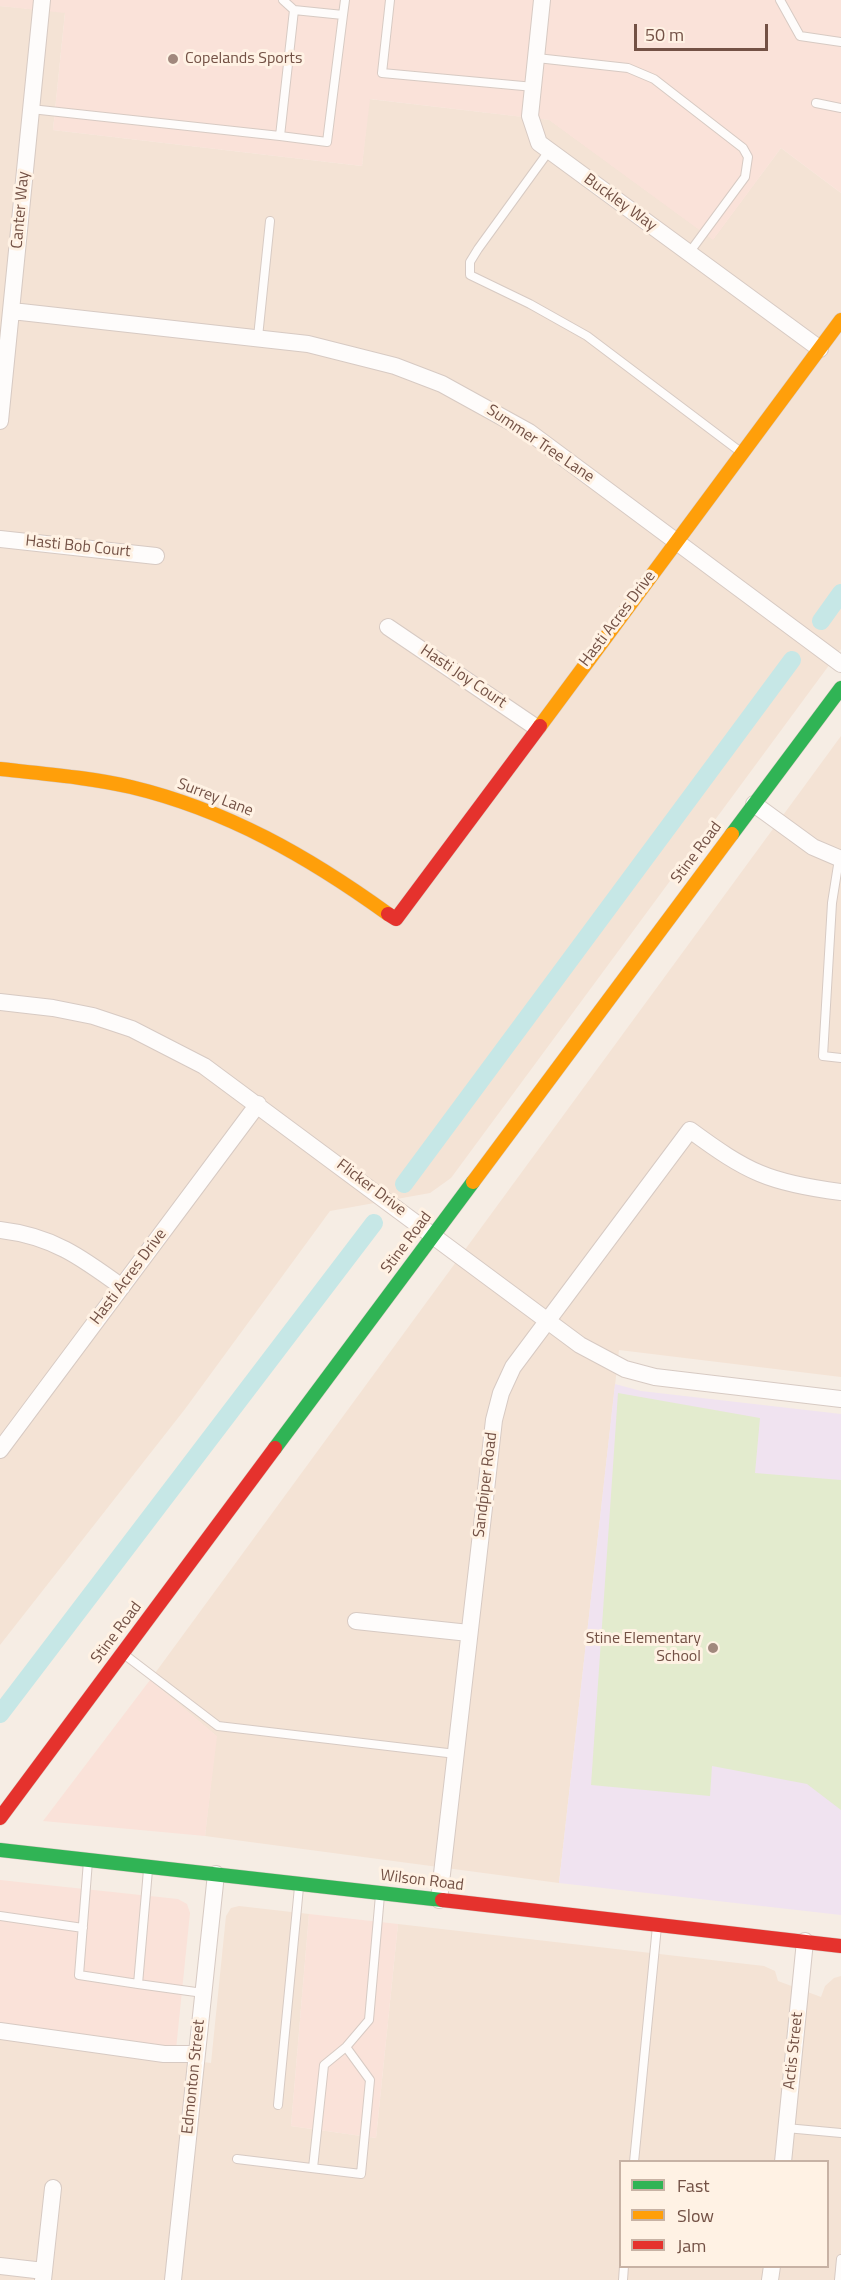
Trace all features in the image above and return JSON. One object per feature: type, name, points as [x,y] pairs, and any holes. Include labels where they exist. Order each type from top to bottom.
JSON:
[{"type":"street","name":"Canter Way","points":[[0,421],[42,0]]},
{"type":"street","name":"Buckley Way","points":[[543,0],[530,122],[535,136],[549,152],[820,349]]},
{"type":"street","name":"Summer Tree Lane","points":[[12,311],[258,337],[347,352],[395,366],[442,384],[529,432],[841,664]]},
{"type":"street","name":"Hasti Acres Drive","points":[[396,919],[841,320]]},
{"type":"street","name":"Hasti Bob Court","points":[[0,539],[156,555]]},
{"type":"street","name":"Hasti Joy Court","points":[[388,627],[537,728]]},
{"type":"street","name":"Stine Road","points":[[0,1818],[841,688]]},
{"type":"street","name":"Surrey Lane","points":[[0,769],[90,779],[132,787],[234,820],[283,844],[329,871],[396,919]]},
{"type":"street","points":[[754,804],[813,847],[840,859]]},
{"type":"street","name":"Flicker Drive","points":[[0,1002],[53,1008],[132,1029],[204,1066],[596,1355],[625,1369],[656,1377],[841,1399]]},
{"type":"street","name":"Hasti Acres Drive","points":[[0,1450],[258,1104]]},
{"type":"street","name":"Sandpiper Road","points":[[439,1900],[494,1420],[501,1393],[513,1367],[690,1130],[746,1169],[797,1187],[841,1192]]},
{"type":"street","points":[[0,1230],[53,1242],[76,1254],[122,1287]]},
{"type":"street","points":[[356,1621],[469,1634]]},
{"type":"street","name":"Wilson Road","points":[[0,1850],[841,1946]]},
{"type":"street","name":"Edmonton Street","points":[[173,2280],[216,1874]]},
{"type":"street","name":"Actis Street","points":[[783,2160],[805,1941]]},
{"type":"street","points":[[0,2031],[164,2054],[196,2054]]},
{"type":"street","points":[[0,2266],[44,2275],[53,2188]]},
{"type":"lane","points":[[284,0],[294,10],[343,15]]},
{"type":"lane","points":[[31,109],[327,142],[345,0]]},
{"type":"lane","points":[[390,0],[382,73],[534,87]]},
{"type":"lane","points":[[780,0],[800,36],[841,42]]},
{"type":"lane","points":[[280,136],[294,10]]},
{"type":"lane","points":[[537,58],[638,71],[654,79],[743,148],[748,157],[745,177],[688,253]]},
{"type":"lane","points":[[816,103],[841,108]]},
{"type":"lane","points":[[549,152],[478,249],[470,262],[470,275],[530,303],[587,336],[742,453]]},
{"type":"lane","points":[[258,337],[270,221]]},
{"type":"lane","points":[[840,859],[832,903],[823,1056],[841,1058]]},
{"type":"lane","points":[[122,1653],[218,1726],[456,1754]]},
{"type":"lane","points":[[88,1860],[79,1975],[203,1994]]},
{"type":"lane","points":[[138,1984],[148,1867]]},
{"type":"lane","points":[[278,2105],[299,1884]]},
{"type":"lane","points":[[313,2168],[324,2065],[346,2047],[369,2020],[380,1893]]},
{"type":"lane","points":[[0,1916],[83,1928]]},
{"type":"lane","points":[[634,2160],[658,1925]]},
{"type":"lane","points":[[237,2159],[362,2174],[370,2080],[346,2047]]},
{"type":"lane","points":[[786,2128],[841,2133]]},
{"type":"lane","points":[[839,2280],[841,2259]]},
{"type":"shaded area","points":[[0,0],[841,0],[841,193],[781,148],[713,240],[549,120],[370,99],[362,166],[53,130],[65,13],[0,6]]},
{"type":"shaded area","points":[[0,6],[65,12],[53,130],[362,166],[369,99],[550,120],[713,239],[781,148],[841,193],[841,649],[451,1178],[430,1193],[330,1211],[185,1409],[0,1645]]},
{"type":"shaded area","points":[[841,736],[841,1377],[619,1350],[559,1883],[205,1836],[216,1736],[150,1680]]},
{"type":"shaded area","name":"Stine Elementary School","points":[[615,1384],[641,1391],[841,1414],[841,1915],[559,1883]]},
{"type":"shaded area","points":[[150,1680],[217,1736],[205,1836],[43,1821]]},
{"type":"shaded area","points":[[0,1880],[178,1899],[187,1904],[190,1913],[175,2059],[0,2035]]},
{"type":"shaded area","points":[[239,1906],[309,1914],[291,2126],[376,2138],[398,1924],[764,1966],[775,1971],[778,1981],[821,1997],[825,1986],[834,1978],[841,1976],[841,2280],[0,2280],[0,2035],[211,2063],[226,1916],[231,1908]]},
{"type":"shaded area","points":[[309,1914],[398,1924],[376,2138],[291,2126]]},
{"type":"green space","name":"Stine Elementary School","points":[[618,1393],[760,1418],[755,1473],[841,1480],[841,1810],[807,1784],[712,1766],[710,1796],[591,1785]]},
{"type":"waterway","points":[[821,621],[841,593]]},
{"type":"waterway","points":[[404,1184],[792,660]]},
{"type":"waterway","points":[[0,1714],[374,1223]]},
{"type":"traffic: fast","points":[[732,834],[841,688]]},
{"type":"traffic: fast","points":[[275,1448],[473,1182]]},
{"type":"traffic: fast","points":[[0,1850],[442,1900]]},
{"type":"traffic: slow","points":[[540,726],[841,320]]},
{"type":"traffic: slow","points":[[0,769],[66,776],[131,787],[201,809],[234,822],[297,855],[388,914]]},
{"type":"traffic: slow","points":[[473,1182],[732,834]]},
{"type":"traffic: jam","points":[[388,914],[396,919],[540,726]]},
{"type":"traffic: jam","points":[[0,1818],[275,1448]]},
{"type":"traffic: jam","points":[[442,1900],[841,1946]]},
{"type":"place","name":"Copelands Sports","points":[[173,59]]},
{"type":"place","name":"Stine Elementary School","points":[[713,1648]]}]
